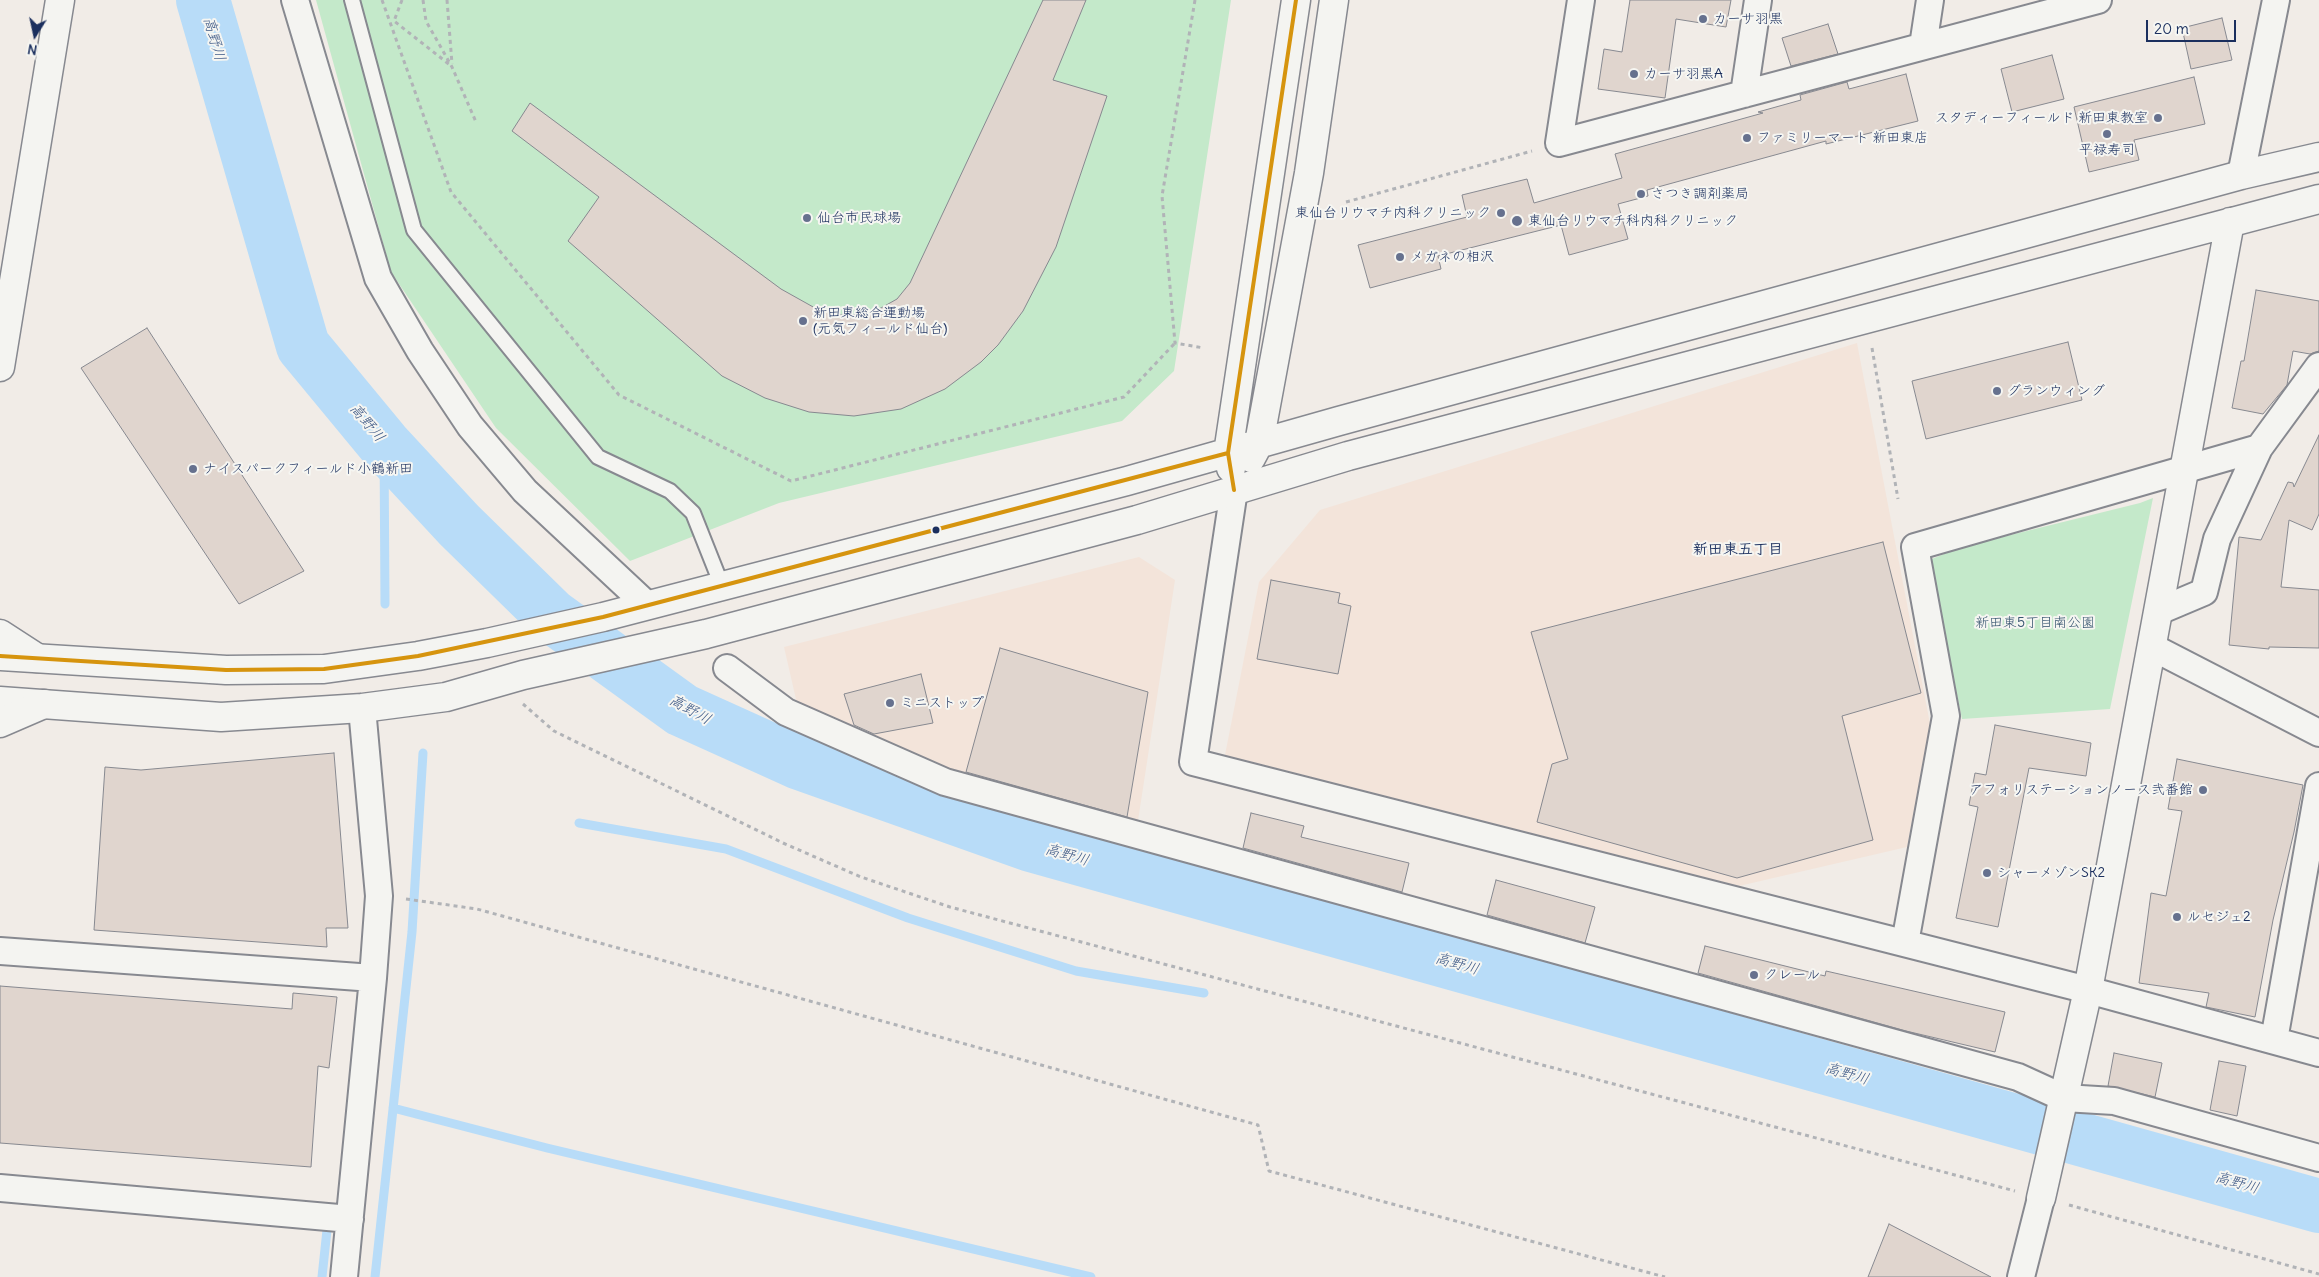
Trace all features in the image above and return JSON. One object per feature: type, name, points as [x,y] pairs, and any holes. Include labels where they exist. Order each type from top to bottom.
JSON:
[{"type":"main road","points":[[0,367],[60,0]]},
{"type":"main road","points":[[1234,490],[1228,453],[1296,0]]},
{"type":"main road","points":[[1234,490],[1259,443],[1309,172],[1334,0]]},
{"type":"main road","points":[[0,656],[226,670],[324,669],[418,656],[488,643],[603,617],[1127,482],[1259,443],[2241,175],[2319,157]]},
{"type":"main road","points":[[0,701],[221,716],[362,708],[446,697],[511,678],[645,648],[1137,520],[1348,456],[2319,199]]},
{"type":"main road","points":[[2042,1194],[2088,990],[2230,222]]},
{"type":"main road","points":[[0,634],[37,658]]},
{"type":"main road","points":[[0,724],[44,704]]},
{"type":"street","points":[[295,0],[378,278],[420,351],[470,426],[525,491],[647,605]]},
{"type":"street","points":[[1581,0],[1559,143],[2098,0]]},
{"type":"street","points":[[1744,94],[1758,0]]},
{"type":"street","points":[[1923,46],[1930,0]]},
{"type":"street","points":[[2241,175],[2276,0]]},
{"type":"street","points":[[2159,611],[2204,592],[2217,539],[2259,448],[2319,366]]},
{"type":"street","points":[[1905,943],[1946,716],[1915,547],[2259,448]]},
{"type":"street","points":[[1234,490],[1193,762],[2088,990],[2319,1053]]},
{"type":"street","points":[[2152,647],[2319,733]]},
{"type":"street","points":[[728,668],[786,712],[945,782],[2018,1077],[2063,1102],[2114,1101],[2319,1158]]},
{"type":"street","points":[[344,1277],[374,978],[379,896],[362,708]]},
{"type":"street","points":[[2274,1040],[2319,786]]},
{"type":"street","points":[[0,951],[374,978]]},
{"type":"street","points":[[0,1188],[350,1219]]},
{"type":"street","points":[[2020,1277],[2042,1194]]},
{"type":"lane","points":[[352,0],[414,230],[598,457],[670,491],[693,512],[722,586]]},
{"type":"path","points":[[382,0],[451,192],[619,395],[791,481],[1124,397],[1175,343],[1162,196],[1195,0]]},
{"type":"path","points":[[402,0],[394,21],[452,67]]},
{"type":"path","points":[[423,0],[426,21],[452,67],[476,122]]},
{"type":"path","points":[[448,0],[452,67]]},
{"type":"path","points":[[1346,202],[1559,143]]},
{"type":"path","points":[[1175,343],[1204,348]]},
{"type":"path","points":[[1872,347],[1898,499]]},
{"type":"path","points":[[511,678],[554,730],[783,843],[861,877],[924,898],[2042,1194],[2319,1274]]},
{"type":"path","points":[[401,898],[477,909],[1258,1125],[1269,1171],[1665,1277]]},
{"type":"shaded area","points":[[1857,343],[1930,724],[1907,847],[1739,886],[1225,755],[1259,582],[1320,510]]},
{"type":"shaded area","points":[[1139,557],[1175,580],[1137,827],[951,777],[798,708],[784,647]]},
{"type":"green space","name":"新田東総合運動場 (元気フィールド仙台)","points":[[316,0],[1231,0],[1174,371],[1122,421],[779,503],[630,561],[496,428],[391,272]]},
{"type":"green space","name":"新田東5丁目南公園","points":[[2153,498],[2110,709],[1962,719],[1929,560],[1962,547],[2140,503]]},
{"type":"building","points":[[1043,0],[1086,0],[1053,80],[1107,96],[1056,247],[1023,311],[998,345],[981,362],[945,389],[901,409],[854,416],[809,412],[765,398],[722,376],[568,241],[599,197],[512,131],[530,103],[781,289],[815,308],[841,315],[863,314],[881,308],[897,299],[910,283]]},
{"type":"building","points":[[1630,0],[1731,0],[1726,27],[1676,19],[1665,98],[1598,89],[1604,49],[1622,52]]},
{"type":"building","points":[[2222,18],[2232,60],[2191,69],[2182,28]]},
{"type":"building","points":[[1828,24],[1838,54],[1791,66],[1782,38]]},
{"type":"building","points":[[2052,55],[2064,99],[2012,112],[2001,69]]},
{"type":"building","points":[[1906,74],[1918,121],[1826,144],[1826,141],[1647,190],[1648,196],[1618,204],[1628,239],[1569,255],[1561,225],[1438,256],[1441,269],[1370,288],[1358,245],[1467,217],[1462,195],[1527,179],[1534,203],[1622,178],[1615,154],[1763,113],[1758,112],[1801,100],[1800,95],[1847,82],[1849,89]]},
{"type":"building","points":[[2194,77],[2205,124],[2134,140],[2139,160],[2089,172],[2074,107]]},
{"type":"building","points":[[2256,290],[2319,301],[2319,351],[2310,354],[2293,351],[2287,385],[2263,414],[2232,408],[2241,361],[2244,361]]},
{"type":"building","name":"ナイスパークフィールド小鶴新田","points":[[147,328],[304,571],[239,604],[81,368]]},
{"type":"building","name":"グランウィング","points":[[2068,342],[2082,400],[1926,439],[1912,381]]},
{"type":"building","points":[[2319,435],[2319,514],[2312,530],[2289,520],[2281,587],[2319,590],[2319,648],[2269,647],[2269,649],[2229,645],[2239,537],[2261,540],[2288,482],[2293,483],[2294,487]]},
{"type":"building","points":[[1883,542],[1921,693],[1842,716],[1873,840],[1737,878],[1537,822],[1552,764],[1568,759],[1531,632]]},
{"type":"building","points":[[1271,580],[1340,593],[1338,603],[1351,606],[1338,674],[1257,659]]},
{"type":"building","points":[[1000,648],[1148,692],[1127,817],[966,772]]},
{"type":"building","points":[[921,674],[933,723],[874,734],[854,725],[844,694]]},
{"type":"building","points":[[1995,725],[2091,743],[2086,776],[2029,768],[1998,927],[1956,918],[1978,807],[1969,805],[1975,773],[1986,775]]},
{"type":"building","points":[[334,753],[348,928],[326,928],[327,947],[94,930],[105,767],[141,770]]},
{"type":"building","points":[[2177,759],[2303,785],[2273,920],[2255,1017],[2206,1007],[2209,993],[2139,983],[2151,893],[2166,896],[2182,811],[2168,809]]},
{"type":"building","points":[[1251,813],[1304,826],[1301,837],[1409,863],[1402,892],[1243,848]]},
{"type":"building","points":[[1496,880],[1595,907],[1585,943],[1487,915]]},
{"type":"building","points":[[1705,946],[1825,976],[1826,971],[2005,1012],[1995,1052],[1906,1031],[1698,973]]},
{"type":"building","points":[[0,986],[292,1009],[293,993],[337,997],[329,1068],[318,1066],[311,1167],[0,1143]]},
{"type":"building","points":[[2114,1053],[2162,1063],[2155,1097],[2108,1086]]},
{"type":"building","points":[[2219,1061],[2246,1066],[2237,1116],[2210,1110]]},
{"type":"building","points":[[1889,1224],[1991,1277],[1868,1277]]},
{"type":"waterway","name":"高野川","points":[[203,0],[303,346],[384,444],[459,525],[552,616],[682,710],[797,762],[1031,845],[2319,1206]]},
{"type":"waterway","points":[[384,444],[385,604]]},
{"type":"waterway","points":[[375,1277],[412,932],[423,753]]},
{"type":"waterway","points":[[579,823],[726,849],[908,918],[1076,971],[1204,993]]},
{"type":"waterway","points":[[393,1108],[547,1148],[1091,1277]]},
{"type":"waterway","points":[[322,1277],[327,1230]]},
{"type":"transit line","points":[[1234,490],[1228,453],[1296,0]]},
{"type":"transit line","points":[[0,656],[226,670],[324,669],[418,656],[603,617],[1228,453]]},
{"type":"place","name":"カーサ羽黒","points":[[1703,19]]},
{"type":"place","name":"カーサ羽黒A","points":[[1634,74]]},
{"type":"place","name":"スタディーフィールド 新田東教室","points":[[2158,118]]},
{"type":"place","name":"平禄寿司","points":[[2107,134]]},
{"type":"place","name":"ファミリーマート 新田東店","points":[[1747,138]]},
{"type":"place","name":"さつき調剤薬局","points":[[1641,194]]},
{"type":"place","name":"東仙台リウマチ内科クリニック","points":[[1501,213]]},
{"type":"place","name":"仙台市民球場","points":[[807,218]]},
{"type":"place","name":"東仙台リウマチ科内科クリニック","points":[[1517,221]]},
{"type":"place","name":"メガネの相沢","points":[[1400,257]]},
{"type":"place","name":"新田東総合運動場 (元気フィールド仙台)","points":[[803,321]]},
{"type":"place","name":"グランウィング","points":[[1997,391]]},
{"type":"place","name":"ナイスパークフィールド小鶴新田","points":[[193,469]]},
{"type":"place","name":"ミニストップ","points":[[890,703]]},
{"type":"place","name":"アフォリステーションノース弐番館","points":[[2203,790]]},
{"type":"place","name":"シャーメゾンSK2","points":[[1987,873]]},
{"type":"place","name":"ルセジェ2","points":[[2177,917]]},
{"type":"place","name":"クレール","points":[[1754,975]]},
{"type":"district","name":"新田東五丁目","points":[[1738,550]]}]
